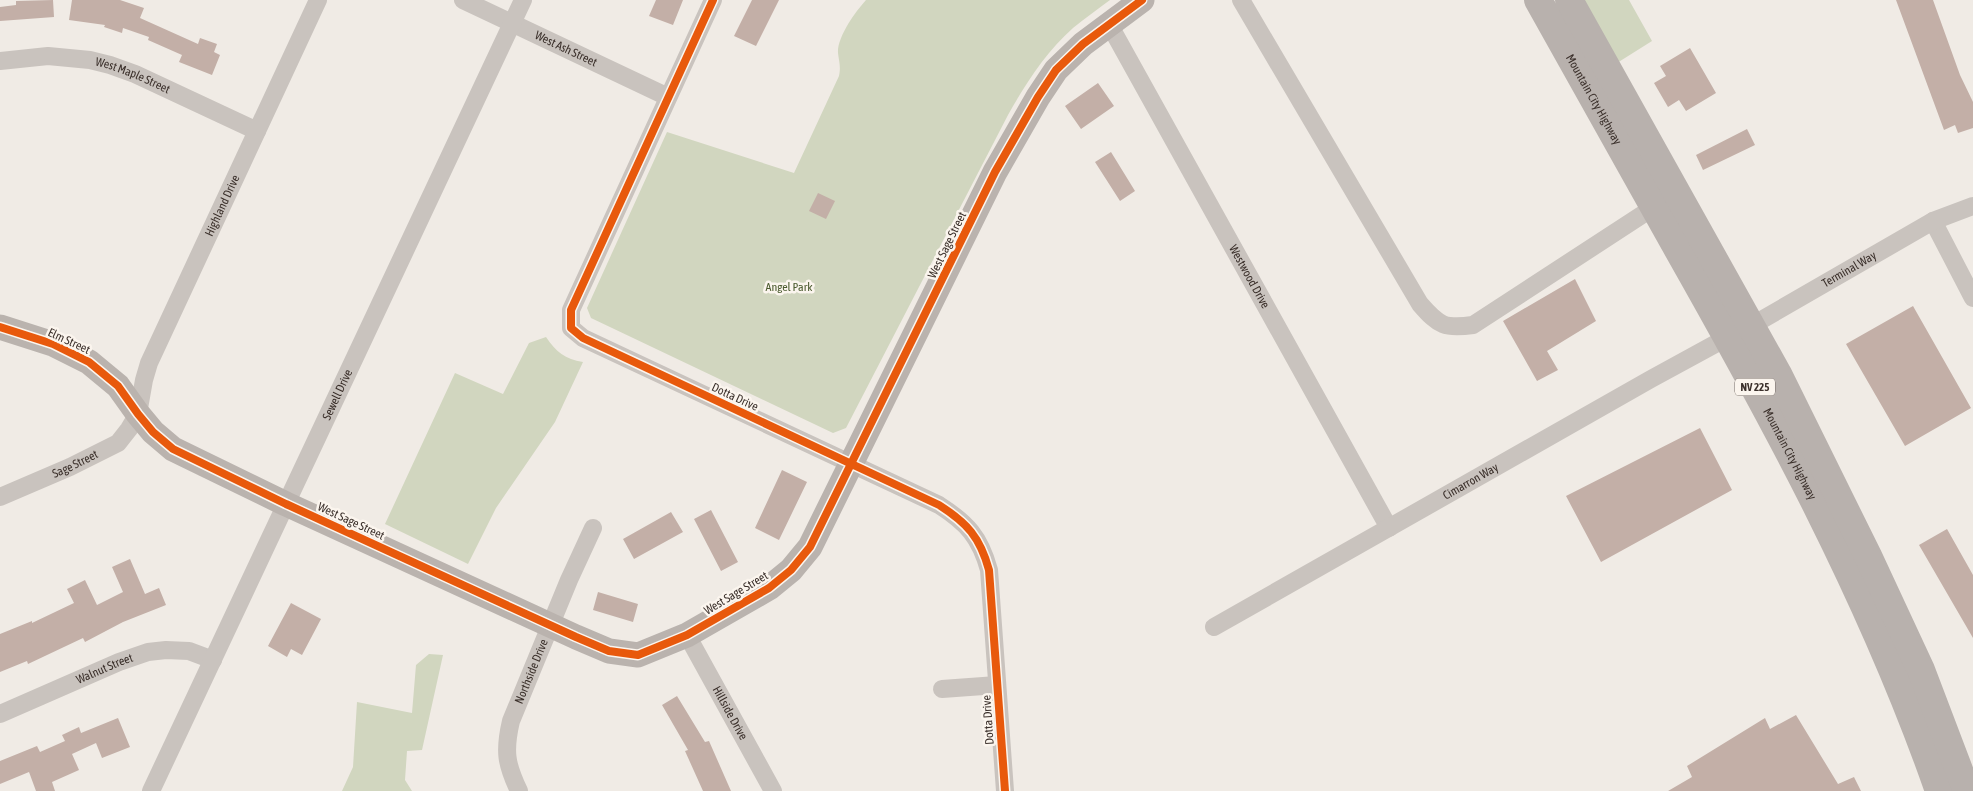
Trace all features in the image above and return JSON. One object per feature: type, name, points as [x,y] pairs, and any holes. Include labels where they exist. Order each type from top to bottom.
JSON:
[{"type":"main road","name":"Mountain City Highway","points":[[1538,0],[1654,207],[1739,331],[1778,374],[1868,556],[1921,670],[1966,791]]},
{"type":"main road","name":"Mountain City Highway","points":[[1569,0],[1739,331],[1788,448],[1830,530],[1917,728],[1939,791]]},
{"type":"street","name":"Highland Drive","points":[[138,414],[149,363],[318,0]]},
{"type":"street","name":"West Ash Street","points":[[463,0],[668,97]]},
{"type":"street","name":"Sewell Drive","points":[[151,791],[523,0]]},
{"type":"street","name":"Dotta Drive","points":[[713,0],[571,310],[571,328],[583,338],[939,505],[956,516],[975,536],[983,548],[989,570],[1005,791]]},
{"type":"street","name":"West Sage Street","points":[[138,414],[153,432],[173,449],[286,504],[608,651],[638,655],[687,635],[769,588],[791,570],[810,547],[1014,136],[1056,70],[1083,44],[1142,0]]},
{"type":"street","points":[[1241,0],[1420,304],[1435,321],[1454,328],[1473,325],[1654,207]]},
{"type":"street","name":"Westwood Drive","points":[[1109,24],[1389,528]]},
{"type":"street","name":"West Maple Street","points":[[0,61],[48,56],[90,60],[110,65],[135,74],[257,131]]},
{"type":"street","name":"Terminal Way","points":[[1739,331],[1933,221],[1973,206]]},
{"type":"street","points":[[1933,221],[1973,298]]},
{"type":"street","name":"Elm Street","points":[[0,326],[53,344],[89,362],[118,386],[138,414]]},
{"type":"street","name":"Cimarron Way","points":[[1214,627],[1739,331]]},
{"type":"street","name":"Sage Street","points":[[0,497],[70,467],[118,443],[124,437],[138,414]]},
{"type":"street","name":"Northside Drive","points":[[519,791],[506,759],[506,742],[511,721],[569,580],[593,528]]},
{"type":"street","name":"Hillside Drive","points":[[687,635],[773,791]]},
{"type":"street","name":"Walnut Street","points":[[0,714],[119,662],[148,652],[166,650],[188,651],[213,660]]},
{"type":"street","name":"Dotta Drive","points":[[942,689],[996,685]]},
{"type":"green space","name":"Angel Park","points":[[866,0],[1110,0],[1063,37],[1037,68],[1022,91],[846,428],[833,433],[591,318],[587,308],[667,132],[794,173],[839,76],[838,53],[844,32],[852,17]]},
{"type":"green space","points":[[1583,0],[1629,0],[1652,41],[1617,63]]},
{"type":"green space","points":[[546,337],[553,347],[562,354],[583,362],[555,422],[496,508],[468,564],[385,524],[455,373],[503,394],[529,343]]},
{"type":"green space","points":[[429,654],[443,655],[422,750],[407,751],[405,780],[412,791],[342,791],[353,767],[357,702],[412,713],[416,665]]},
{"type":"building","points":[[53,0],[54,17],[0,21],[0,7],[16,5],[16,1]]},
{"type":"building","points":[[72,0],[120,0],[144,8],[140,18],[198,44],[200,38],[217,44],[214,52],[220,55],[212,75],[179,62],[182,55],[148,40],[149,37],[123,28],[122,33],[104,27],[105,25],[69,20]]},
{"type":"building","points":[[656,0],[683,0],[673,25],[649,16]]},
{"type":"building","points":[[752,0],[779,0],[756,46],[734,36]]},
{"type":"building","points":[[1896,0],[1933,0],[1960,75],[1973,102],[1973,128],[1958,133],[1955,125],[1944,130]]},
{"type":"building","points":[[1690,48],[1716,93],[1686,111],[1679,100],[1668,107],[1654,83],[1666,76],[1660,66]]},
{"type":"building","points":[[1098,83],[1114,106],[1081,129],[1065,106]]},
{"type":"building","points":[[1747,129],[1755,145],[1703,170],[1696,155]]},
{"type":"building","points":[[1111,152],[1135,191],[1120,201],[1095,162]]},
{"type":"building","points":[[818,193],[835,201],[826,219],[809,211]]},
{"type":"building","points":[[1575,279],[1596,321],[1547,351],[1558,370],[1537,381],[1503,321]]},
{"type":"building","points":[[1913,306],[1971,408],[1905,446],[1846,344]]},
{"type":"building","points":[[1700,428],[1732,490],[1601,562],[1566,496]]},
{"type":"building","points":[[782,470],[807,482],[779,540],[755,528]]},
{"type":"building","points":[[711,510],[738,562],[721,571],[694,519]]},
{"type":"building","points":[[671,512],[683,532],[634,559],[623,539]]},
{"type":"building","points":[[1947,529],[1973,575],[1973,638],[1919,545]]},
{"type":"building","points":[[130,559],[145,594],[159,588],[166,605],[123,622],[85,642],[83,638],[28,664],[27,661],[0,672],[0,634],[32,621],[32,623],[74,603],[67,589],[85,580],[97,605],[123,592],[112,567]]},
{"type":"building","points":[[598,592],[638,604],[633,622],[593,610]]},
{"type":"building","points":[[291,603],[321,619],[302,655],[291,649],[287,657],[268,646]]},
{"type":"building","points":[[677,696],[705,742],[709,741],[731,791],[703,791],[685,751],[688,750],[662,705]]},
{"type":"building","points":[[1796,715],[1838,784],[1854,777],[1861,791],[1668,791],[1692,777],[1687,766],[1765,718],[1770,729]]},
{"type":"building","points":[[118,718],[130,747],[102,758],[96,743],[72,754],[79,770],[52,782],[55,791],[36,791],[29,772],[0,784],[0,761],[37,746],[40,752],[65,741],[62,735],[79,727],[81,733]]},
{"type":"cycle path","points":[[713,0],[571,310],[571,328],[583,338],[939,505],[965,525],[977,540],[989,570],[1005,791]]},
{"type":"cycle path","points":[[0,327],[53,344],[89,362],[118,386],[153,432],[173,449],[286,504],[576,637],[609,651],[638,655],[687,635],[769,588],[791,570],[810,547],[995,172],[1038,97],[1056,70],[1083,44],[1142,0]]}]
